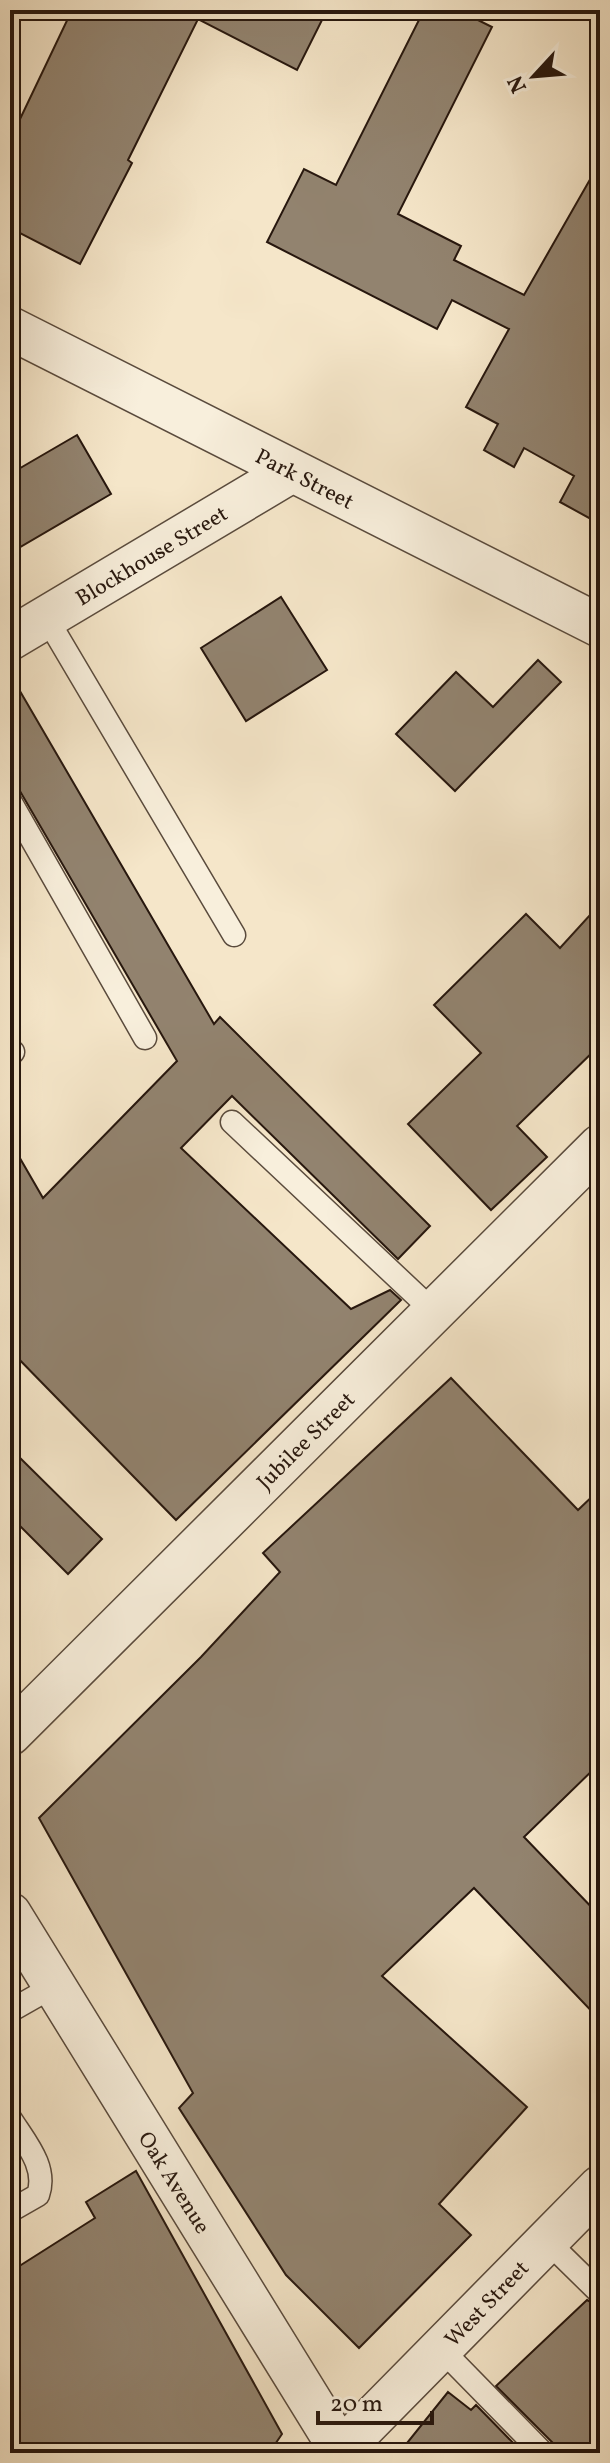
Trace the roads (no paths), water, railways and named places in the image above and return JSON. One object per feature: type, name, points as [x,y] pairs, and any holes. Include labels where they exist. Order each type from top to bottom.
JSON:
[{"type":"street","name":"Park Street","points":[[10,328],[600,626]]},
{"type":"street","name":"Blockhouse Street","points":[[10,639],[292,471]]},
{"type":"street","name":"Jubilee Street","points":[[10,1734],[600,1146]]},
{"type":"street","name":"Oak Avenue","points":[[10,1914],[339,2451]]},
{"type":"street","name":"West Street","points":[[339,2451],[600,2187]]},
{"type":"lane","points":[[46,617],[234,935]]},
{"type":"lane","points":[[10,801],[145,1038]]},
{"type":"lane","points":[[232,1122],[434,1312]]},
{"type":"lane","points":[[10,2011],[54,1986]]},
{"type":"lane","points":[[10,2118],[36,2159],[43,2182],[38,2195],[10,2211]]},
{"type":"lane","points":[[546,2240],[600,2293]]},
{"type":"lane","points":[[442,2350],[543,2453]]}]
